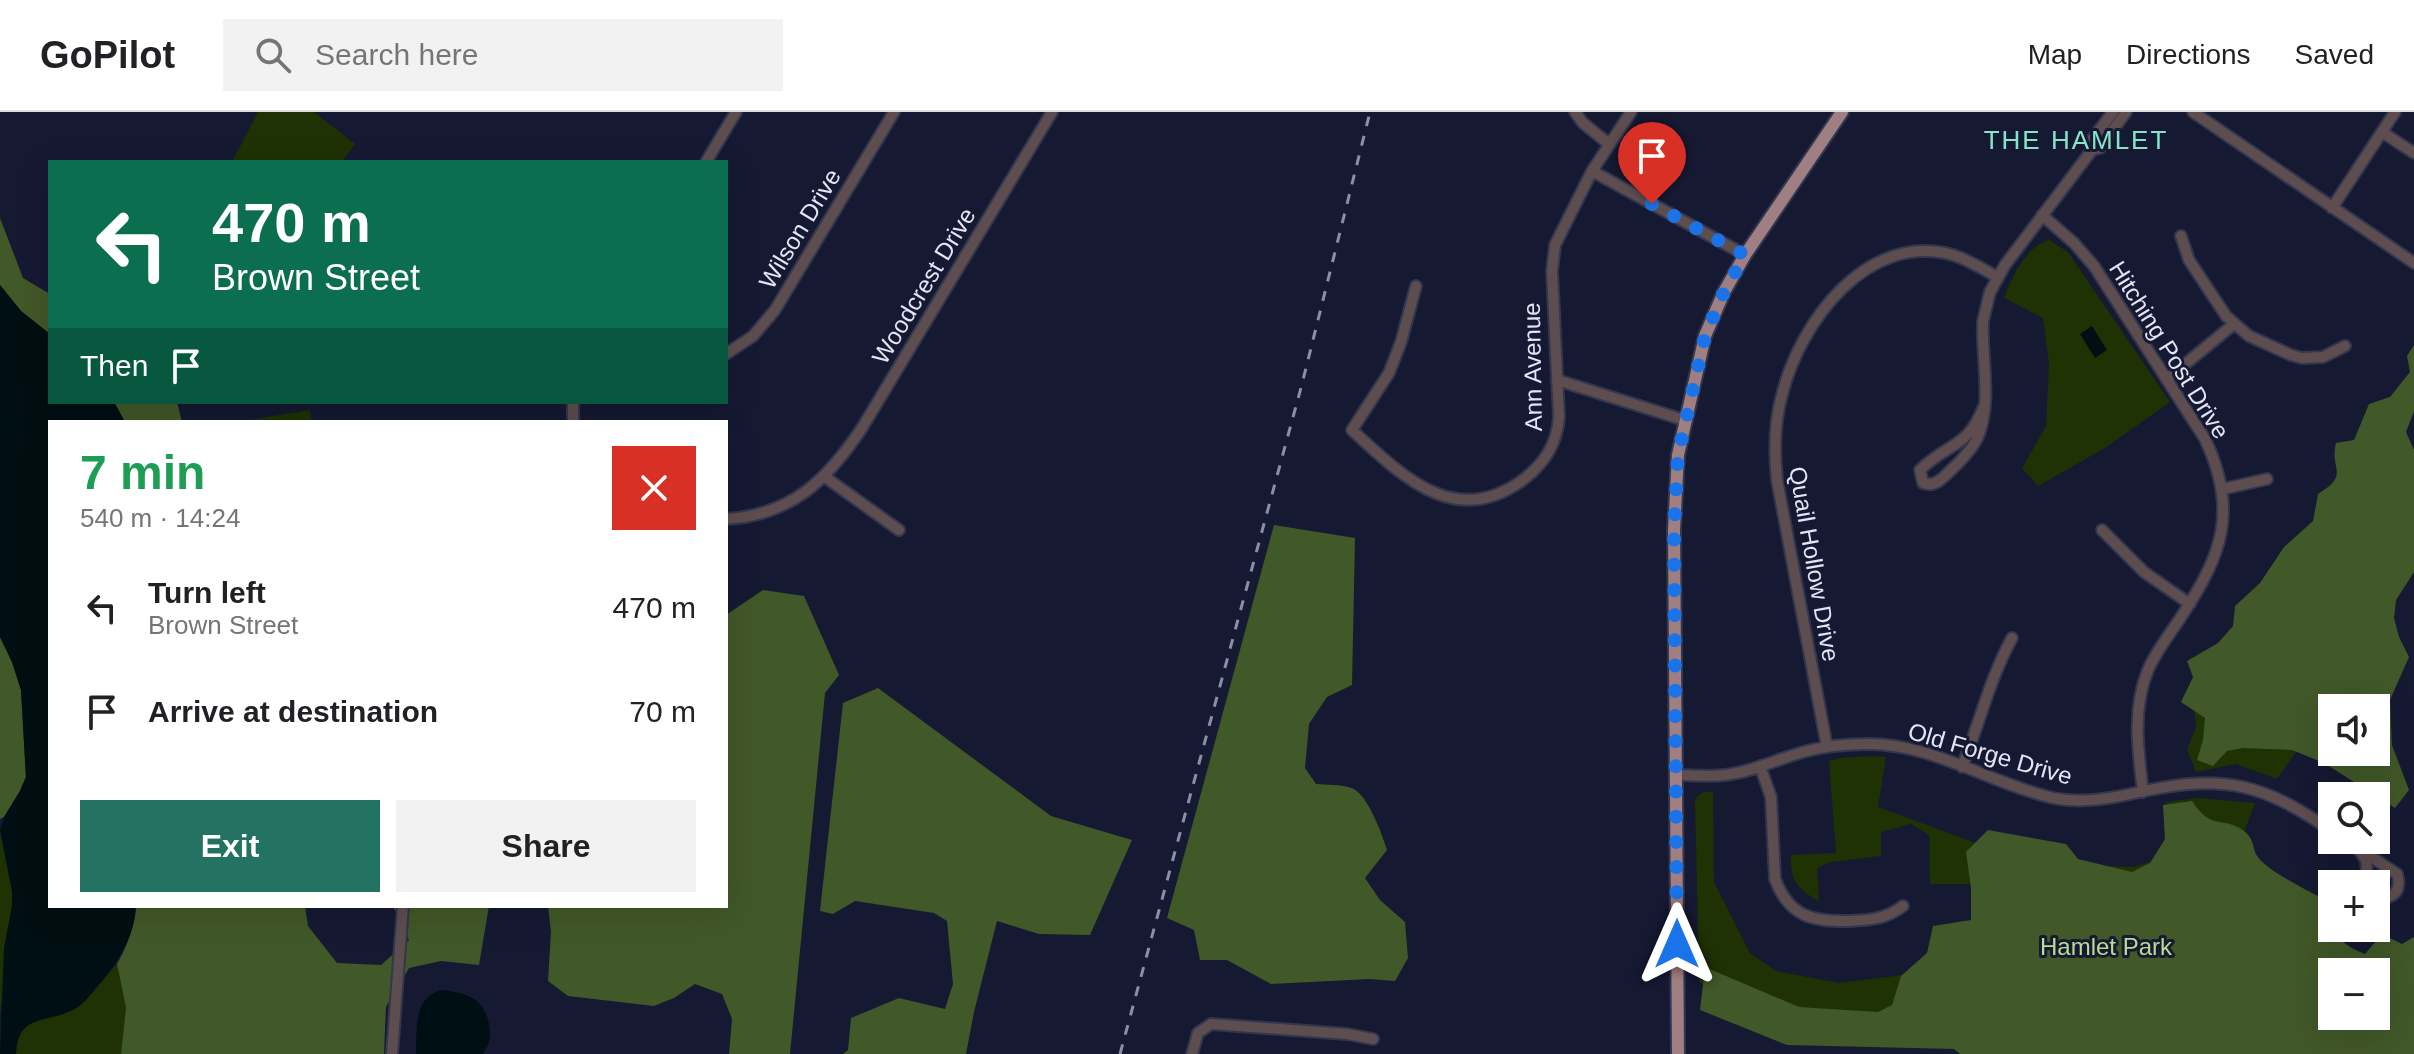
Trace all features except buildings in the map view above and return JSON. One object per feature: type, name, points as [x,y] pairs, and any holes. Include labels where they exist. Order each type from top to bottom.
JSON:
[{"type":"main road","points":[[1678,1054],[1674,530],[1678,455],[1684,420],[1705,336],[1724,292],[1745,255],[1842,112]]},
{"type":"street","points":[[707,160],[736,112]]},
{"type":"street","name":"Wilson Drive","points":[[728,353],[753,336],[775,310],[894,112]]},
{"type":"street","name":"Woodcrest Drive","points":[[728,519],[764,514],[804,494],[840,461],[1052,112]]},
{"type":"street","points":[[1575,112],[1583,123],[1609,144]]},
{"type":"street","name":"Ann Avenue","points":[[1416,286],[1389,373],[1352,430],[1402,475],[1424,489],[1451,498],[1491,496],[1522,481],[1551,450],[1558,429],[1553,258],[1560,232],[1592,171],[1631,112]]},
{"type":"street","points":[[2193,112],[2414,263]]},
{"type":"street","points":[[2332,208],[2395,112]]},
{"type":"street","points":[[1984,406],[1978,422],[1967,437],[1920,470],[1923,483],[1936,483],[1965,457],[1978,436],[1984,406],[1983,321],[1997,277],[2092,150],[2100,148],[2123,113]]},
{"type":"street","points":[[2382,132],[2414,153]]},
{"type":"street","points":[[1592,171],[1745,255]]},
{"type":"street","name":"Hitching Post Drive","points":[[2042,215],[2074,243],[2094,266],[2205,439],[2223,489],[2220,542],[2207,575],[2148,670],[2139,702],[2137,741],[2143,792]]},
{"type":"street","points":[[2181,236],[2189,260],[2234,324],[2263,344],[2302,358],[2323,357],[2345,346]]},
{"type":"street","name":"Quail Hollow Drive","points":[[1827,747],[1777,480],[1777,415],[1789,372],[1818,317],[1846,286],[1876,263],[1909,253],[1939,252],[1968,261],[1997,277]]},
{"type":"street","points":[[2167,379],[2234,324]]},
{"type":"street","points":[[1557,380],[1684,420]]},
{"type":"street","points":[[825,477],[899,530]]},
{"type":"street","points":[[2223,489],[2267,479]]},
{"type":"street","points":[[2102,530],[2151,577],[2190,604]]},
{"type":"street","points":[[1962,767],[2000,659],[2012,638]]},
{"type":"street","name":"Old Forge Drive","points":[[1676,775],[1725,775],[1827,747],[1873,744],[1916,751],[2018,788],[2073,801],[2114,798],[2215,782],[2235,784],[2268,794],[2318,822]]},
{"type":"street","points":[[1760,766],[1771,797],[1775,879],[1785,899],[1794,908],[1814,920],[1827,921],[1877,920],[1903,906]]},
{"type":"street","points":[[2367,854],[2397,874],[2400,883],[2398,891],[2390,897]]},
{"type":"street","points":[[392,1054],[403,908]]},
{"type":"street","points":[[1192,1054],[1198,1033],[1211,1024],[1347,1034],[1373,1039]]},
{"type":"green space","points":[[258,112],[314,112],[355,144],[343,160],[233,160]]},
{"type":"green space","points":[[0,218],[23,278],[48,293],[48,332],[21,311],[0,285]]},
{"type":"green space","points":[[2049,240],[2068,252],[2170,402],[2105,448],[2038,486],[2022,468],[2046,426],[2049,363],[2043,318],[2004,298],[2027,255]]},
{"type":"green space","points":[[2414,345],[2414,411],[2406,432],[2414,450],[2414,572],[2396,600],[2394,618],[2409,657],[2390,700],[2390,694],[2318,694],[2318,761],[2292,750],[2243,748],[2227,751],[2213,766],[2197,760],[2205,718],[2181,702],[2193,677],[2187,661],[2218,643],[2233,626],[2235,606],[2260,583],[2284,547],[2313,521],[2318,494],[2336,476],[2336,443],[2354,440],[2369,404],[2390,397],[2410,372],[2407,356]]},
{"type":"green space","points":[[115,404],[178,404],[182,420],[124,420]]},
{"type":"green space","points":[[310,410],[312,420],[249,420]]},
{"type":"green space","points":[[1274,525],[1355,538],[1352,685],[1327,697],[1309,724],[1305,768],[1316,784],[1354,789],[1365,800],[1378,826],[1387,850],[1365,878],[1380,900],[1405,922],[1408,958],[1395,981],[1370,979],[1271,984],[1227,960],[1200,960],[1194,930],[1167,918]]},
{"type":"green space","points":[[763,590],[804,596],[839,675],[825,693],[790,1054],[729,1054],[732,1019],[722,994],[695,984],[674,998],[654,1006],[568,996],[548,981],[551,932],[548,908],[728,908],[728,614]]},
{"type":"green space","points":[[0,637],[21,690],[26,777],[0,819]]},
{"type":"green space","points":[[878,688],[1051,816],[1132,840],[1090,935],[1039,934],[997,921],[966,1054],[843,1054],[848,1050],[851,1018],[899,998],[945,1009],[953,984],[947,921],[934,913],[855,901],[833,914],[820,911],[843,703]]},
{"type":"green space","points":[[2193,697],[2314,726],[2277,779],[2236,764],[2196,772],[2187,749],[2196,727]]},
{"type":"green space","points":[[2390,700],[2392,745],[2409,790],[2395,808],[2390,805],[2390,782],[2354,782],[2329,766],[2390,766]]},
{"type":"green space","name":"Hamlet Park","points":[[1886,757],[1878,807],[1995,850],[2071,865],[2134,867],[2172,855],[2166,802],[2199,798],[2255,803],[2236,854],[2318,936],[2318,942],[2327,942],[2353,958],[2318,958],[2318,1017],[1892,1034],[1748,1009],[1699,982],[1695,799],[1702,793],[1713,791],[1714,882],[1750,953],[1776,971],[1839,983],[1919,973],[1984,924],[1975,884],[1930,884],[1929,835],[1911,824],[1881,832],[1881,856],[1831,862],[1817,868],[1819,902],[1796,883],[1791,855],[1836,853],[1829,761]]},
{"type":"green space","name":"Hamlet Park","points":[[2192,801],[2206,817],[2244,831],[2263,862],[2318,896],[2318,942],[2343,942],[2365,954],[2375,942],[2390,942],[2390,938],[2402,944],[2414,937],[2414,1054],[1960,1054],[1954,1049],[1787,1045],[1700,1010],[1705,967],[1799,1007],[1878,1012],[1892,1005],[1901,976],[1927,953],[1933,926],[1971,920],[1966,852],[1988,830],[2066,844],[2078,859],[2132,872],[2150,863],[2165,839],[2163,805]]},
{"type":"green space","points":[[0,831],[12,906],[4,949],[0,1016]]},
{"type":"green space","points":[[136,908],[305,908],[308,926],[337,963],[381,965],[409,940],[394,908],[489,908],[479,965],[441,961],[409,968],[386,1007],[384,1054],[121,1054],[126,1008],[117,964],[134,921]]},
{"type":"green space","points":[[117,964],[126,1008],[121,1054],[16,1054],[18,1036],[29,1024],[74,1009],[86,1000]]},
{"type":"shaded area","points":[[0,285],[21,311],[48,332],[48,404],[115,404],[124,420],[48,420],[48,908],[136,908],[128,940],[104,979],[77,1008],[28,1026],[18,1041],[16,1054],[0,1054],[4,949],[12,891],[0,830],[26,777],[21,690],[0,637]]},
{"type":"shaded area","points":[[2092,326],[2107,350],[2095,358],[2080,334]]},
{"type":"shaded area","points":[[441,990],[466,995],[482,1008],[490,1032],[482,1054],[416,1054],[421,1007],[432,994]]},
{"type":"railway","points":[[1120,1054],[1302,384],[1370,112]]},
{"type":"district","name":"THE HAMLET","points":[[2076,140]]},
{"type":"route","points":[[1652,204],[1745,255],[1724,292],[1705,336],[1678,455],[1674,530],[1677,944]]}]
